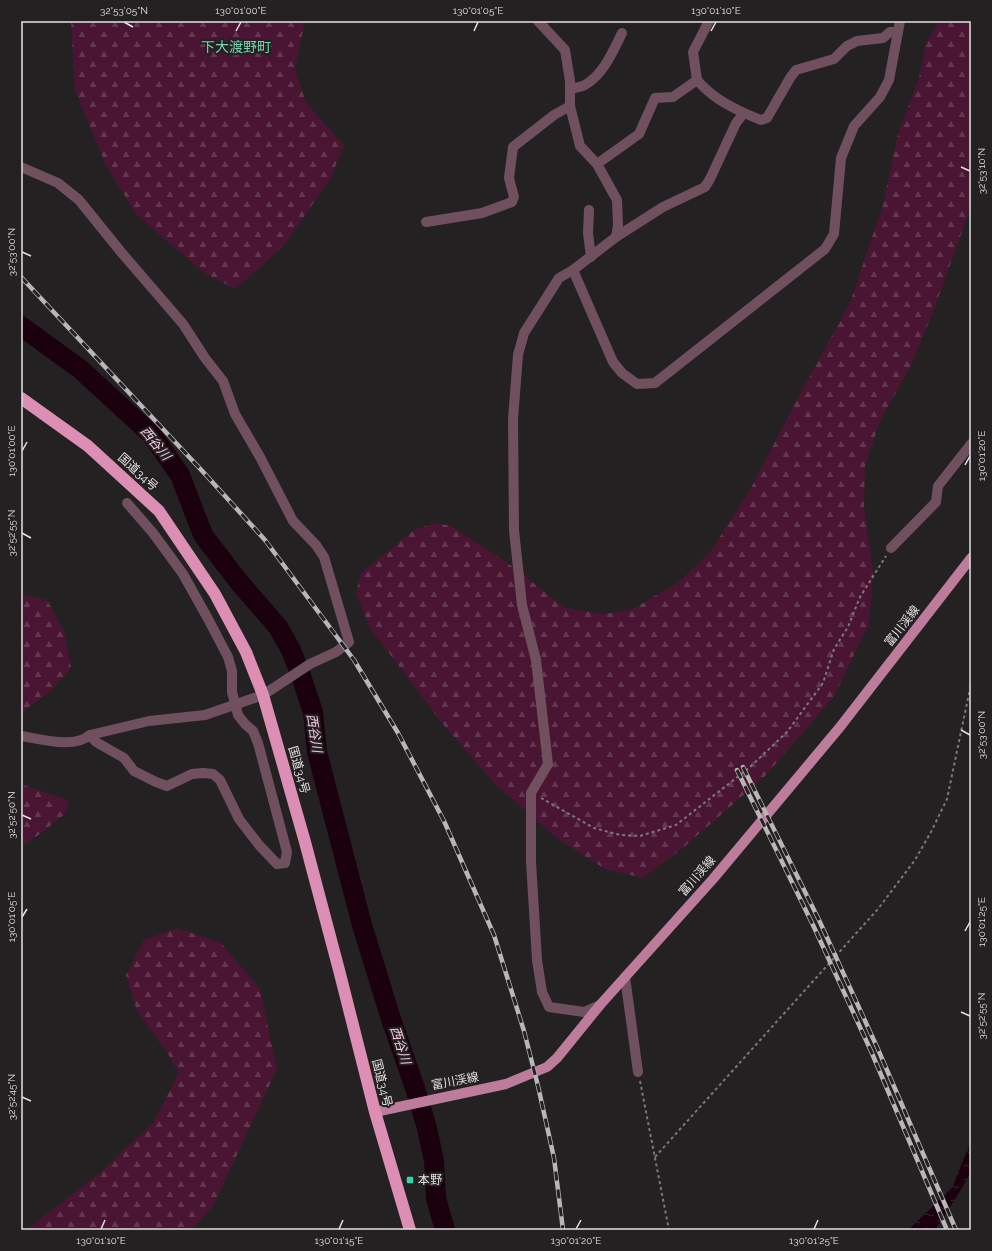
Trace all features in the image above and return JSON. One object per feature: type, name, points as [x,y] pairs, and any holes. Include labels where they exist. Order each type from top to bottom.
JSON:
[{"type":"highway","name":"国道34号","points":[[21,398],[88,446],[159,510],[215,594],[246,652],[263,695],[327,925],[375,1112],[410,1230]]},
{"type":"main road","name":"富川渓線","points":[[375,1112],[506,1084],[547,1067],[557,1058],[600,1005],[713,879],[840,727],[971,558]]},
{"type":"street","points":[[538,21],[565,50],[570,81],[570,106],[580,146],[597,164],[617,200],[618,225],[616,237]]},
{"type":"street","points":[[708,21],[694,52],[696,80],[706,91],[722,103],[761,120],[767,118],[796,70],[834,58],[846,46],[857,41],[884,38],[890,32],[898,32]]},
{"type":"street","points":[[573,270],[613,362],[622,374],[637,384],[655,383],[825,249],[834,234],[841,158],[854,126],[880,97],[889,80],[900,21]]},
{"type":"street","points":[[570,89],[585,85],[598,75],[609,59],[622,33]]},
{"type":"street","points":[[597,164],[639,134],[655,98],[673,97],[696,80]]},
{"type":"street","points":[[426,222],[482,213],[512,202],[514,197],[509,178],[513,147],[554,114],[570,106]]},
{"type":"street","points":[[600,1005],[584,1012],[549,1007],[542,992],[537,960],[532,862],[531,793],[548,764],[536,660],[522,605],[514,530],[513,419],[518,355],[524,333],[559,278],[573,270],[616,237],[664,207],[705,187],[736,124],[744,113]]},
{"type":"street","points":[[21,167],[58,183],[79,200],[121,252],[183,324],[205,358],[223,381],[235,414],[260,457],[293,521],[316,545],[324,557],[349,642],[328,657],[310,664],[263,695],[205,715],[149,721],[90,735],[75,742],[58,742],[21,736]]},
{"type":"street","points":[[588,210],[588,233],[591,257]]},
{"type":"street","points":[[891,548],[936,502],[938,486],[971,444]]},
{"type":"street","points":[[90,735],[96,742],[124,758],[134,771],[167,786],[192,774],[213,774],[220,780],[239,819],[259,846],[277,864],[285,863],[287,852],[258,742],[252,731],[238,715],[235,705],[232,692],[232,671],[228,656],[183,574],[153,533],[127,502]]},
{"type":"street","points":[[626,977],[638,1072]]},
{"type":"path","points":[[531,793],[594,828],[620,835],[640,836],[676,825],[749,768],[788,732],[823,683],[834,649],[848,627],[860,597],[891,548]]},
{"type":"path","points":[[655,1157],[878,909],[915,860],[932,832],[947,799],[971,684]]},
{"type":"path","points":[[638,1072],[669,1230]]},
{"type":"green space","points":[[71,21],[305,21],[295,68],[306,103],[344,145],[330,179],[283,247],[235,289],[203,272],[137,215],[106,166],[75,90]]},
{"type":"green space","points":[[939,21],[971,21],[971,207],[933,312],[911,365],[880,421],[865,466],[864,506],[873,573],[869,624],[833,698],[765,776],[684,847],[643,878],[605,869],[558,839],[494,783],[442,723],[370,628],[356,593],[361,573],[414,530],[435,523],[451,526],[509,564],[565,608],[604,614],[631,610],[679,582],[711,551],[751,488],[801,392],[850,303],[883,205],[898,134],[919,78],[926,43]]},
{"type":"green space","points":[[21,594],[47,600],[64,631],[71,668],[51,691],[21,713]]},
{"type":"green space","points":[[21,784],[69,801],[65,814],[40,834],[21,846]]},
{"type":"green space","points":[[177,928],[221,943],[260,989],[277,1069],[213,1206],[191,1230],[26,1230],[100,1173],[153,1123],[179,1073],[167,1052],[137,1011],[126,975],[144,940]]},
{"type":"water","points":[[971,1136],[971,1172],[935,1230],[908,1230],[952,1188],[969,1146]]},
{"type":"waterway","name":"西谷川","points":[[21,326],[80,369],[152,435],[180,475],[203,535],[239,582],[278,627],[291,650],[313,712],[317,752],[362,925],[427,1128],[434,1161],[436,1198],[445,1230]]},
{"type":"railway","points":[[21,277],[265,540],[354,660],[398,733],[444,821],[494,935],[524,1031],[538,1086],[554,1158],[563,1230]]},
{"type":"railway","points":[[743,767],[819,920],[877,1047],[956,1230]]},
{"type":"railway","points":[[737,770],[813,925],[871,1051],[947,1230]]},
{"type":"place","name":"本野","points":[[410,1180]]},
{"type":"district","name":"下大渡野町","points":[[236,47]]}]
